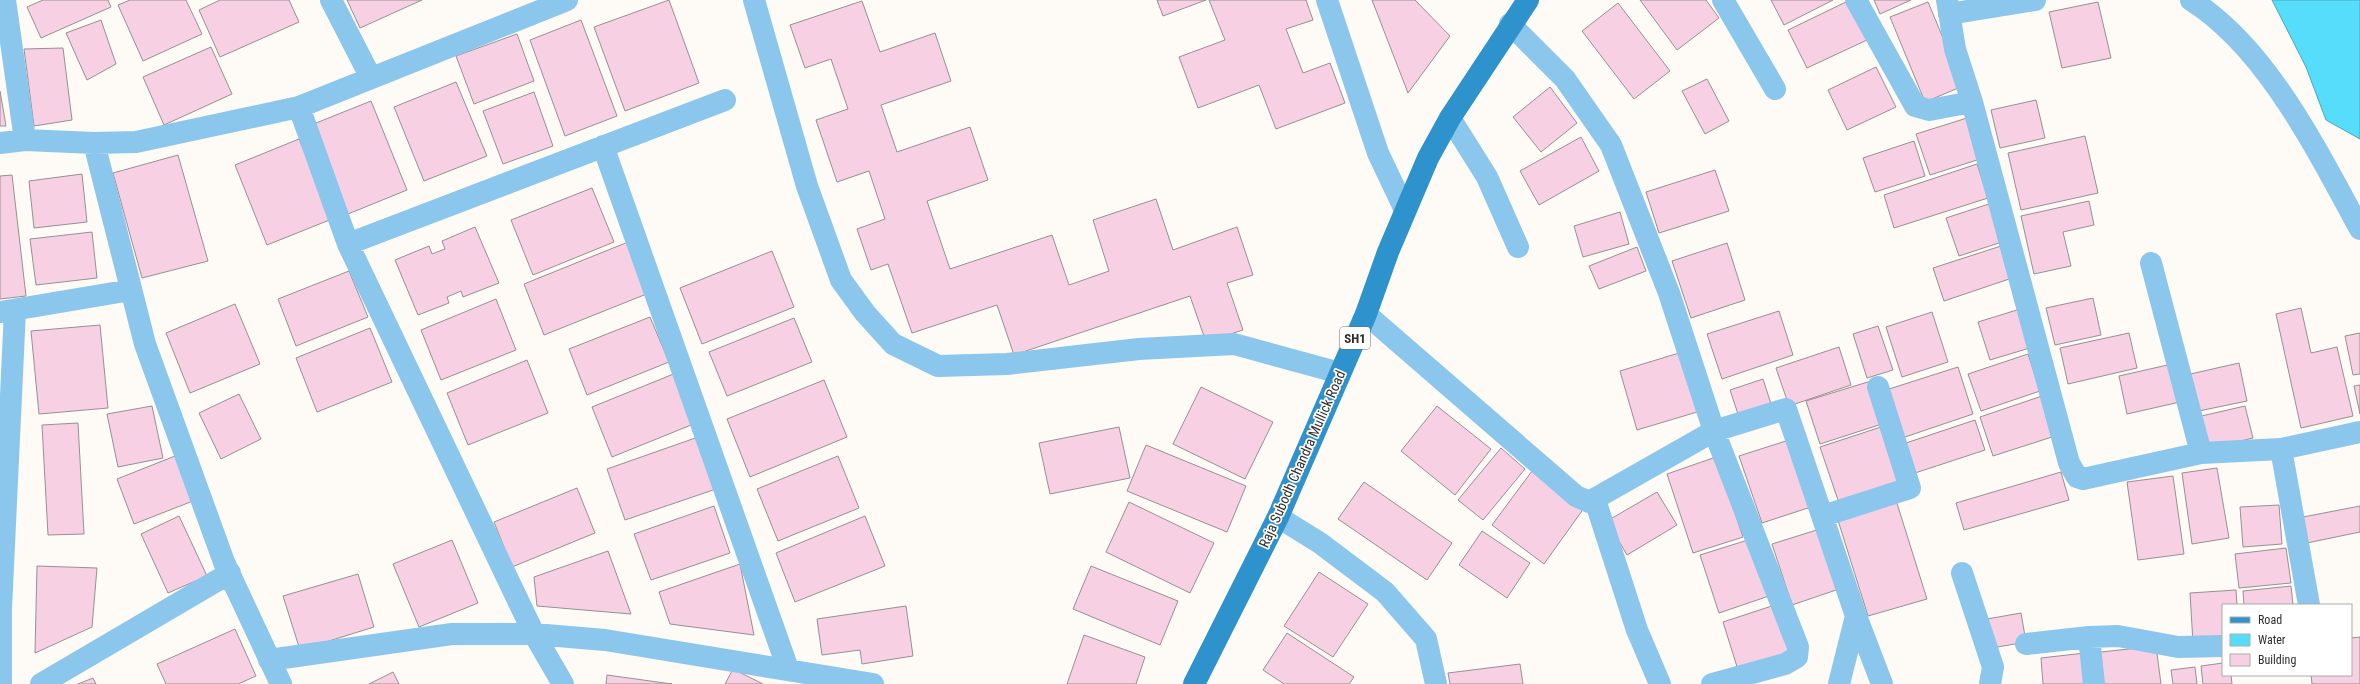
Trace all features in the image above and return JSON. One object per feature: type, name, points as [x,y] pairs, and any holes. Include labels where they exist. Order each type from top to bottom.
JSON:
[{"type":"main road","name":"Raja Subodh Chandra Mullick Road","points":[[1194,684],[1278,517],[1366,314],[1405,210],[1428,158],[1450,118],[1510,24],[1528,0]]},
{"type":"street","points":[[5,0],[24,140]]},
{"type":"street","points":[[331,0],[371,78]]},
{"type":"street","points":[[0,143],[24,140],[94,143],[136,142],[299,107],[567,0]]},
{"type":"street","points":[[754,0],[807,186],[840,280],[865,313],[894,344],[938,366],[1007,364],[1139,349],[1234,344],[1340,373]]},
{"type":"street","points":[[1327,0],[1378,153],[1405,210]]},
{"type":"street","points":[[1723,0],[1775,89]]},
{"type":"street","points":[[1856,0],[1915,106],[1929,110],[1972,102]]},
{"type":"street","points":[[2035,0],[1948,7],[1956,49],[1972,102],[2069,463],[2074,474],[2083,479],[2201,453],[2281,449],[2360,432]]},
{"type":"street","points":[[2191,0],[2208,11],[2244,44],[2295,114],[2360,230]]},
{"type":"street","points":[[1510,24],[1565,79],[1611,145],[1669,294],[1714,431],[1798,646],[1797,657],[1785,664],[1712,684]]},
{"type":"street","points":[[348,244],[725,100]]},
{"type":"street","points":[[299,107],[348,244],[534,634],[563,684]]},
{"type":"street","points":[[1450,118],[1487,177],[1518,247]]},
{"type":"street","points":[[94,143],[145,344],[230,573],[281,684]]},
{"type":"street","points":[[603,146],[788,669]]},
{"type":"street","points":[[2151,263],[2201,453]]},
{"type":"street","points":[[1,684],[1,609],[8,311],[131,290]]},
{"type":"street","points":[[1366,314],[1576,496],[1589,502],[1595,500],[1714,431],[1786,409],[1856,616],[1882,684]]},
{"type":"street","points":[[1823,516],[1910,488],[1878,387]]},
{"type":"street","points":[[2281,449],[2308,604]]},
{"type":"street","points":[[1595,500],[1637,630],[1660,684]]},
{"type":"street","points":[[1278,517],[1320,543],[1385,592],[1426,639],[1436,684]]},
{"type":"street","points":[[41,684],[230,573]]},
{"type":"street","points":[[1962,573],[1993,667],[1990,684]]},
{"type":"street","points":[[1839,684],[1856,616]]},
{"type":"street","points":[[269,660],[452,634],[534,634],[605,640],[873,684]]},
{"type":"street","points":[[2026,644],[2089,637],[2118,636],[2178,647],[2222,646]]},
{"type":"street","points":[[2089,637],[2094,684]]},
{"type":"water","points":[[2272,0],[2360,0],[2360,139],[2326,120],[2306,67]]},
{"type":"building","points":[[43,0],[108,0],[111,7],[41,38],[27,7]]},
{"type":"building","points":[[130,0],[186,0],[202,34],[143,61],[118,5]]},
{"type":"building","points":[[220,0],[289,0],[299,22],[220,57],[199,10]]},
{"type":"building","points":[[347,0],[422,0],[360,28]]},
{"type":"building","points":[[669,0],[699,83],[625,111],[594,27]]},
{"type":"building","points":[[1157,0],[1206,0],[1163,16]]},
{"type":"building","points":[[1209,0],[1306,0],[1313,20],[1286,29],[1303,73],[1330,63],[1345,103],[1276,129],[1259,85],[1198,108],[1179,57],[1225,40]]},
{"type":"building","points":[[1372,0],[1415,0],[1450,36],[1408,93]]},
{"type":"building","points":[[1640,0],[1706,0],[1719,18],[1677,50]]},
{"type":"building","points":[[1771,0],[1833,0],[1784,25]]},
{"type":"building","points":[[1874,0],[1911,0],[1880,14]]},
{"type":"building","points":[[862,1],[880,52],[935,33],[951,81],[881,105],[897,152],[970,127],[988,180],[927,201],[950,269],[1052,235],[1069,285],[1109,271],[1093,220],[1156,199],[1173,250],[1237,227],[1253,275],[1227,283],[1243,330],[1206,342],[1190,296],[1014,355],[997,305],[912,333],[888,264],[871,270],[857,229],[885,219],[869,171],[837,182],[816,120],[848,109],[831,59],[805,68],[790,25]]},
{"type":"building","points":[[1848,1],[1867,40],[1807,68],[1788,30]]},
{"type":"building","points":[[1928,2],[1963,86],[1925,102],[1890,17]]},
{"type":"building","points":[[2098,2],[2111,58],[2062,68],[2049,12]]},
{"type":"building","points":[[1618,3],[1670,71],[1634,99],[1582,31]]},
{"type":"building","points":[[101,20],[116,64],[87,80],[66,33]]},
{"type":"building","points":[[581,20],[617,116],[565,136],[530,40]]},
{"type":"building","points":[[517,34],[534,81],[474,104],[456,56]]},
{"type":"building","points":[[211,47],[232,94],[164,125],[143,77]]},
{"type":"building","points":[[63,48],[72,120],[34,126],[24,49]]},
{"type":"building","points":[[1876,67],[1896,107],[1847,130],[1828,90]]},
{"type":"building","points":[[1707,79],[1729,121],[1705,134],[1682,91]]},
{"type":"building","points":[[456,82],[487,156],[424,181],[394,107]]},
{"type":"building","points":[[1550,87],[1577,123],[1541,152],[1513,117]]},
{"type":"building","points":[[0,91],[6,126],[0,126]]},
{"type":"building","points":[[534,92],[553,146],[503,164],[483,111]]},
{"type":"building","points":[[2036,100],[2045,138],[2000,148],[1991,110]]},
{"type":"building","points":[[371,101],[407,190],[348,214],[311,125]]},
{"type":"building","points":[[1967,118],[1980,159],[1930,175],[1916,134]]},
{"type":"building","points":[[2085,136],[2098,193],[2021,210],[2008,153]]},
{"type":"building","points":[[1581,137],[1599,171],[1539,205],[1520,171]]},
{"type":"building","points":[[299,139],[332,219],[267,245],[235,165]]},
{"type":"building","points":[[1914,141],[1925,176],[1875,192],[1863,158]]},
{"type":"building","points":[[178,155],[208,261],[142,278],[113,173]]},
{"type":"building","points":[[1977,164],[1988,198],[1894,228],[1884,195]]},
{"type":"building","points":[[1715,170],[1729,211],[1659,233],[1646,192]]},
{"type":"building","points":[[82,174],[87,222],[34,228],[29,181]]},
{"type":"building","points":[[12,175],[26,296],[0,299],[0,176]]},
{"type":"building","points":[[592,188],[614,242],[533,275],[511,220]]},
{"type":"building","points":[[2089,201],[2094,225],[2063,232],[2071,266],[2034,274],[2021,216]]},
{"type":"building","points":[[1995,202],[2008,240],[1959,256],[1946,218]]},
{"type":"building","points":[[1620,212],[1629,244],[1583,257],[1574,226]]},
{"type":"building","points":[[475,227],[499,283],[463,297],[461,291],[447,297],[449,303],[418,315],[395,260],[429,246],[432,254],[445,249],[442,241]]},
{"type":"building","points":[[92,232],[97,278],[36,285],[30,239]]},
{"type":"building","points":[[628,242],[649,293],[544,335],[524,284]]},
{"type":"building","points":[[1727,243],[1745,300],[1691,318],[1672,261]]},
{"type":"building","points":[[2001,246],[2012,278],[1944,301],[1933,268]]},
{"type":"building","points":[[1637,247],[1646,271],[1599,289],[1589,266]]},
{"type":"building","points":[[772,251],[794,307],[702,344],[680,288]]},
{"type":"building","points":[[349,271],[368,317],[296,346],[278,299]]},
{"type":"building","points":[[2093,298],[2101,335],[2055,345],[2046,308]]},
{"type":"building","points":[[496,299],[516,350],[441,380],[421,330]]},
{"type":"building","points":[[235,304],[260,364],[190,393],[166,333]]},
{"type":"building","points":[[2301,308],[2311,353],[2337,347],[2353,416],[2301,428],[2276,314]]},
{"type":"building","points":[[2020,309],[2033,347],[1990,360],[1978,322]]},
{"type":"building","points":[[1779,311],[1793,355],[1722,379],[1707,334]]},
{"type":"building","points":[[1932,312],[1948,362],[1902,377],[1886,327]]},
{"type":"building","points":[[650,317],[669,362],[587,395],[569,349]]},
{"type":"building","points":[[794,318],[812,362],[727,396],[709,352]]},
{"type":"building","points":[[100,325],[108,408],[39,414],[31,331]]},
{"type":"building","points":[[1878,326],[1893,370],[1867,378],[1853,334]]},
{"type":"building","points":[[370,328],[392,382],[317,412],[296,358]]},
{"type":"building","points":[[2129,333],[2137,368],[2068,384],[2060,348]]},
{"type":"building","points":[[2360,333],[2360,374],[2353,375],[2345,336]]},
{"type":"building","points":[[1839,347],[1851,385],[1789,406],[1776,368]]},
{"type":"building","points":[[1679,353],[1697,412],[1637,430],[1620,371]]},
{"type":"building","points":[[2028,354],[2040,391],[1981,411],[1968,374]]},
{"type":"building","points":[[527,360],[548,413],[468,445],[447,393]]},
{"type":"building","points":[[2239,363],[2247,401],[2194,412],[2186,375]]},
{"type":"building","points":[[2172,364],[2180,402],[2127,414],[2119,376]]},
{"type":"building","points":[[1958,367],[1973,414],[1902,438],[1886,390]]},
{"type":"building","points":[[676,373],[696,423],[612,457],[592,407]]},
{"type":"building","points":[[1763,379],[1772,407],[1739,417],[1730,390]]},
{"type":"building","points":[[824,380],[847,437],[750,477],[727,419]]},
{"type":"building","points":[[1871,381],[1885,423],[1820,444],[1806,401]]},
{"type":"building","points":[[2360,385],[2360,414],[2354,386]]},
{"type":"building","points":[[1201,387],[1273,422],[1245,479],[1173,444]]},
{"type":"building","points":[[239,394],[261,439],[221,459],[199,413]]},
{"type":"building","points":[[2042,396],[2055,436],[1993,456],[1980,417]]},
{"type":"building","points":[[152,406],[163,458],[118,467],[107,414]]},
{"type":"building","points":[[1437,406],[1491,449],[1455,495],[1401,451]]},
{"type":"building","points":[[2245,406],[2253,438],[2203,450],[2197,417]]},
{"type":"building","points":[[1975,420],[1985,450],[1909,475],[1900,445]]},
{"type":"building","points":[[78,423],[84,534],[48,535],[42,425]]},
{"type":"building","points":[[1884,426],[1903,485],[1840,506],[1820,447]]},
{"type":"building","points":[[1119,427],[1130,478],[1050,494],[1039,443]]},
{"type":"building","points":[[701,436],[719,488],[625,520],[607,469]]},
{"type":"building","points":[[1789,440],[1811,507],[1762,523],[1739,456]]},
{"type":"building","points":[[1146,445],[1246,486],[1227,532],[1127,491]]},
{"type":"building","points":[[1501,448],[1525,469],[1483,520],[1458,500]]},
{"type":"building","points":[[175,456],[193,501],[134,524],[117,479]]},
{"type":"building","points":[[838,456],[859,508],[778,541],[757,489]]},
{"type":"building","points":[[1716,457],[1743,537],[1693,553],[1667,474]]},
{"type":"building","points":[[2217,468],[2229,538],[2192,544],[2182,473]]},
{"type":"building","points":[[1532,471],[1584,508],[1544,564],[1492,525]]},
{"type":"building","points":[[2061,472],[2069,500],[1964,530],[1956,503]]},
{"type":"building","points":[[2173,476],[2184,554],[2138,560],[2127,482]]},
{"type":"building","points":[[1364,482],[1452,543],[1427,580],[1338,519]]},
{"type":"building","points":[[577,488],[595,533],[512,567],[494,522]]},
{"type":"building","points":[[1657,492],[1677,525],[1627,555],[1607,521]]},
{"type":"building","points":[[1895,497],[1927,599],[1868,616],[1836,514]]},
{"type":"building","points":[[1129,502],[1214,543],[1190,593],[1106,552]]},
{"type":"building","points":[[2279,505],[2282,544],[2243,547],[2240,507]]},
{"type":"building","points":[[714,506],[730,553],[651,580],[634,534]]},
{"type":"building","points":[[2360,506],[2360,532],[2302,544],[2298,518]]},
{"type":"building","points":[[179,516],[207,576],[168,593],[141,534]]},
{"type":"building","points":[[865,516],[885,566],[795,602],[776,553]]},
{"type":"building","points":[[1823,528],[1842,588],[1792,605],[1772,544]]},
{"type":"building","points":[[1482,531],[1530,563],[1507,598],[1459,565]]},
{"type":"building","points":[[1751,539],[1769,596],[1719,613],[1700,555]]},
{"type":"building","points":[[452,540],[478,603],[419,627],[393,564]]},
{"type":"building","points":[[2286,548],[2291,583],[2239,588],[2235,554]]},
{"type":"building","points":[[608,551],[631,614],[537,606],[534,577]]},
{"type":"building","points":[[740,564],[754,635],[670,624],[659,592]]},
{"type":"building","points":[[37,566],[97,568],[92,627],[35,653]]},
{"type":"building","points":[[1091,566],[1178,601],[1160,645],[1073,609]]},
{"type":"building","points":[[1319,572],[1368,604],[1333,657],[1284,626]]},
{"type":"building","points":[[358,574],[374,627],[300,650],[283,596]]},
{"type":"building","points":[[2291,586],[2293,604],[2244,604],[2243,591]]},
{"type":"building","points":[[2236,590],[2237,604],[2222,604],[2222,642],[2193,643],[2190,593]]},
{"type":"building","points":[[1778,604],[1794,652],[1738,670],[1723,622]]},
{"type":"building","points":[[906,606],[913,656],[862,664],[860,650],[822,655],[817,619]]},
{"type":"building","points":[[2021,613],[2026,642],[1992,648],[1987,619]]},
{"type":"building","points":[[235,629],[256,676],[238,684],[166,684],[157,664]]},
{"type":"building","points":[[1287,633],[1354,677],[1349,684],[1284,684],[1263,670]]},
{"type":"building","points":[[1084,635],[1145,657],[1136,684],[1067,684]]},
{"type":"building","points":[[2360,637],[2360,684],[2312,684],[2311,676],[2352,676],[2352,638]]},
{"type":"building","points":[[2156,646],[2161,684],[2096,684],[2092,653]]},
{"type":"building","points":[[2085,653],[2087,684],[2043,684],[2041,658]]},
{"type":"building","points":[[2222,663],[2222,676],[2231,676],[2232,684],[2203,684],[2201,666]]},
{"type":"building","points":[[1520,664],[1523,684],[1450,684],[1448,673]]},
{"type":"building","points":[[2195,667],[2197,684],[2173,684],[2171,670]]},
{"type":"building","points":[[733,669],[763,684],[725,684]]},
{"type":"building","points":[[393,672],[399,684],[369,684]]},
{"type":"building","points":[[607,675],[672,684],[606,684]]},
{"type":"building","points":[[93,678],[96,684],[78,684]]}]
